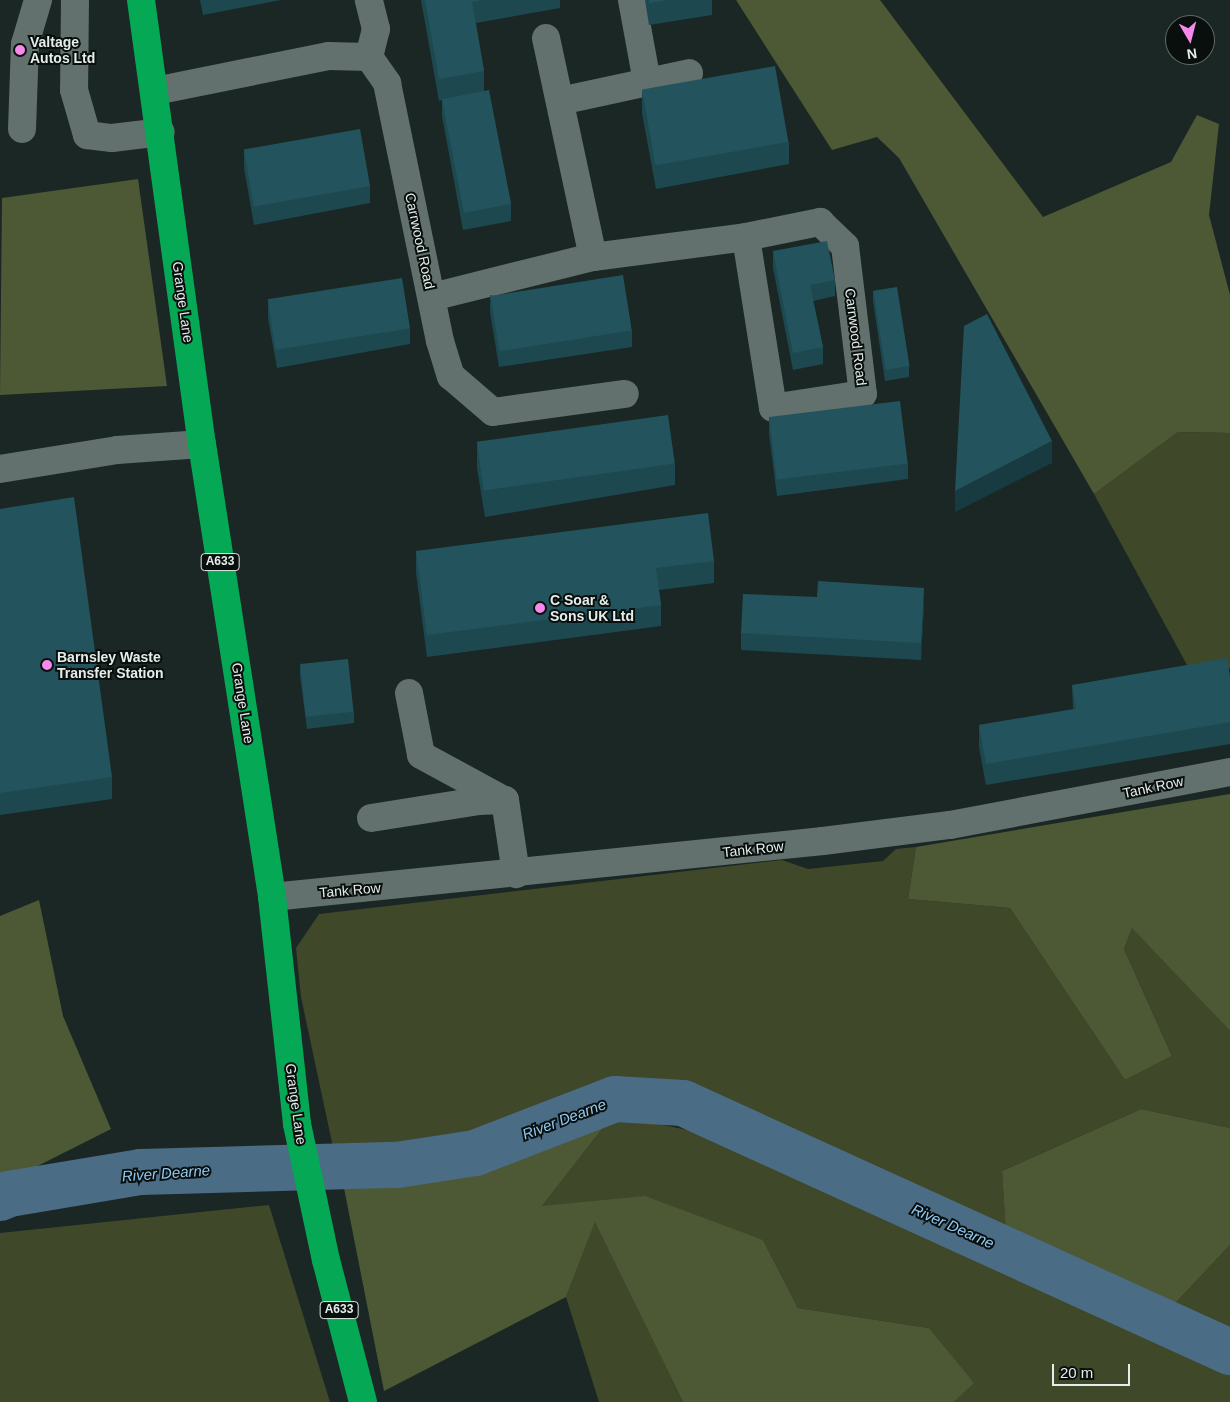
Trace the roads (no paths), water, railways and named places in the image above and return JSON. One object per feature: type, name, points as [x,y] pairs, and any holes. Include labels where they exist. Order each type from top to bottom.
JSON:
[{"type":"highway","name":"Grange Lane","points":[[141,0],[161,132],[202,444],[272,897],[297,1124],[316,1217],[363,1402]]},
{"type":"street","points":[[22,129],[25,44],[38,0]]},
{"type":"street","points":[[75,0],[74,90],[87,135],[112,138],[161,132]]},
{"type":"street","points":[[155,91],[329,56],[369,57],[376,28],[370,0]]},
{"type":"street","points":[[632,0],[647,82]]},
{"type":"street","points":[[546,38],[592,257]]},
{"type":"street","name":"Carrwood Road","points":[[369,57],[387,83],[432,297],[592,257],[746,237],[820,222],[844,246],[863,394],[773,408],[746,237]]},
{"type":"street","points":[[560,101],[689,73]]},
{"type":"street","points":[[432,297],[451,376],[493,412],[625,394]]},
{"type":"street","points":[[0,469],[117,450],[202,444]]},
{"type":"street","points":[[409,693],[421,755],[505,800]]},
{"type":"street","name":"Tank Row","points":[[272,897],[516,874],[950,824],[1230,772]]},
{"type":"street","points":[[371,818],[478,800],[505,800]]},
{"type":"street","points":[[505,800],[516,874]]},
{"type":"waterway","name":"River Dearne","points":[[0,1198],[9,1194],[141,1172],[397,1165],[475,1153],[615,1099],[683,1103],[1230,1352]]},
{"type":"place","name":"Valtage Autos Ltd","points":[[20,50]]},
{"type":"place","name":"C Soar & Sons UK Ltd","points":[[540,608]]},
{"type":"place","name":"Barnsley Waste Transfer Station","points":[[47,665]]}]
